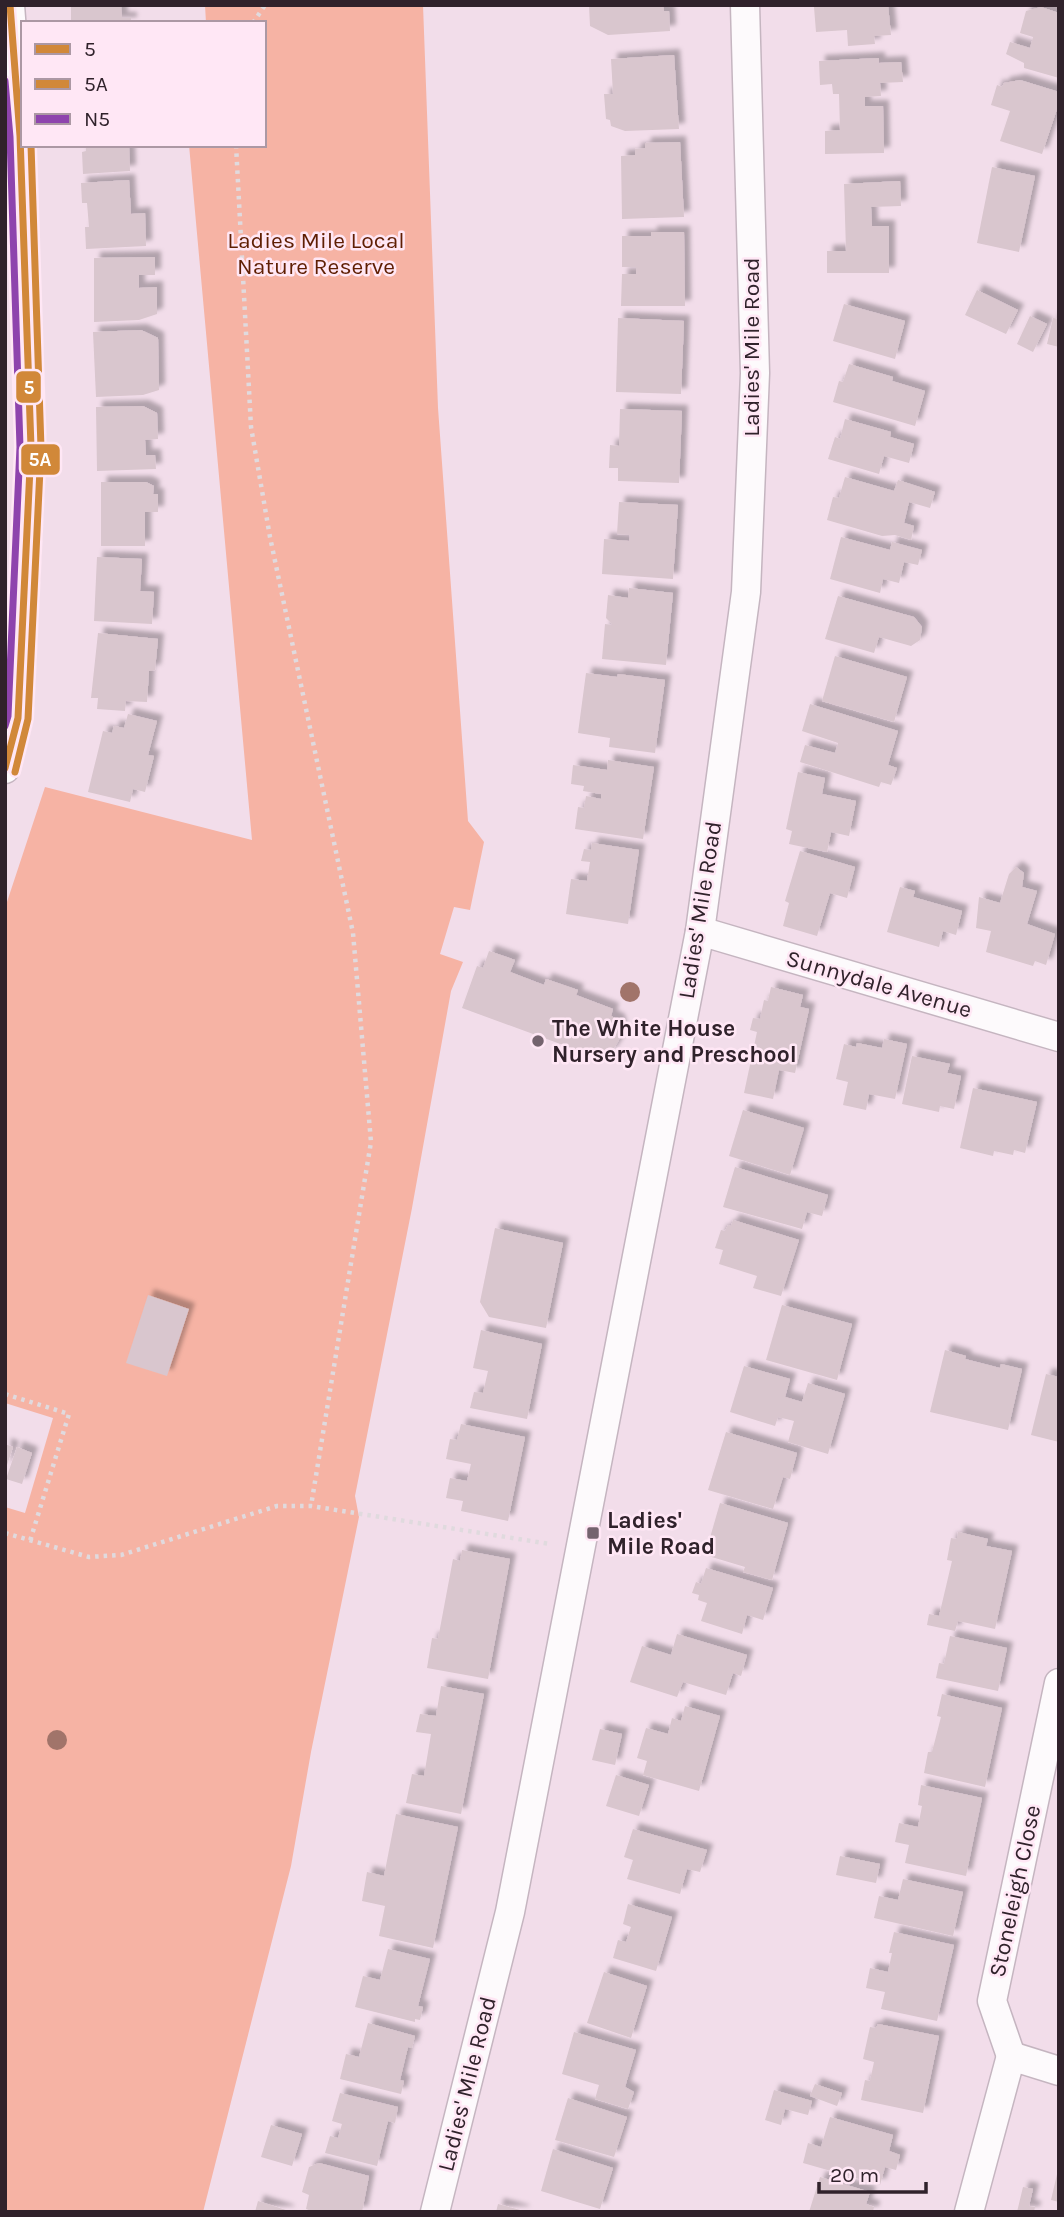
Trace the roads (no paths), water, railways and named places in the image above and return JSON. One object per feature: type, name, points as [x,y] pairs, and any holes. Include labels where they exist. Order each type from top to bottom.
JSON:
[{"type":"street","points":[[5,769],[18,718],[31,447],[16,338],[20,136],[9,5]]},
{"type":"street","name":"Ladies' Mile Road","points":[[435,2212],[510,1912],[700,931],[746,592],[755,373],[746,5]]},
{"type":"street","points":[[5,429],[31,447]]},
{"type":"street","name":"Sunnydale Avenue","points":[[700,931],[1059,1037]]},
{"type":"street","name":"Stoneleigh Close","points":[[1012,2056],[992,2001],[1059,1683]]},
{"type":"street","points":[[969,2212],[1012,2056],[1059,2071]]},
{"type":"place","name":"The White House Nursery and Preschool","points":[[538,1041]]},
{"type":"place","name":"Ladies' Mile Road","points":[[593,1533]]},
{"type":"park label","name":"Ladies Mile Local Nature Reserve","points":[[316,253]]}]
